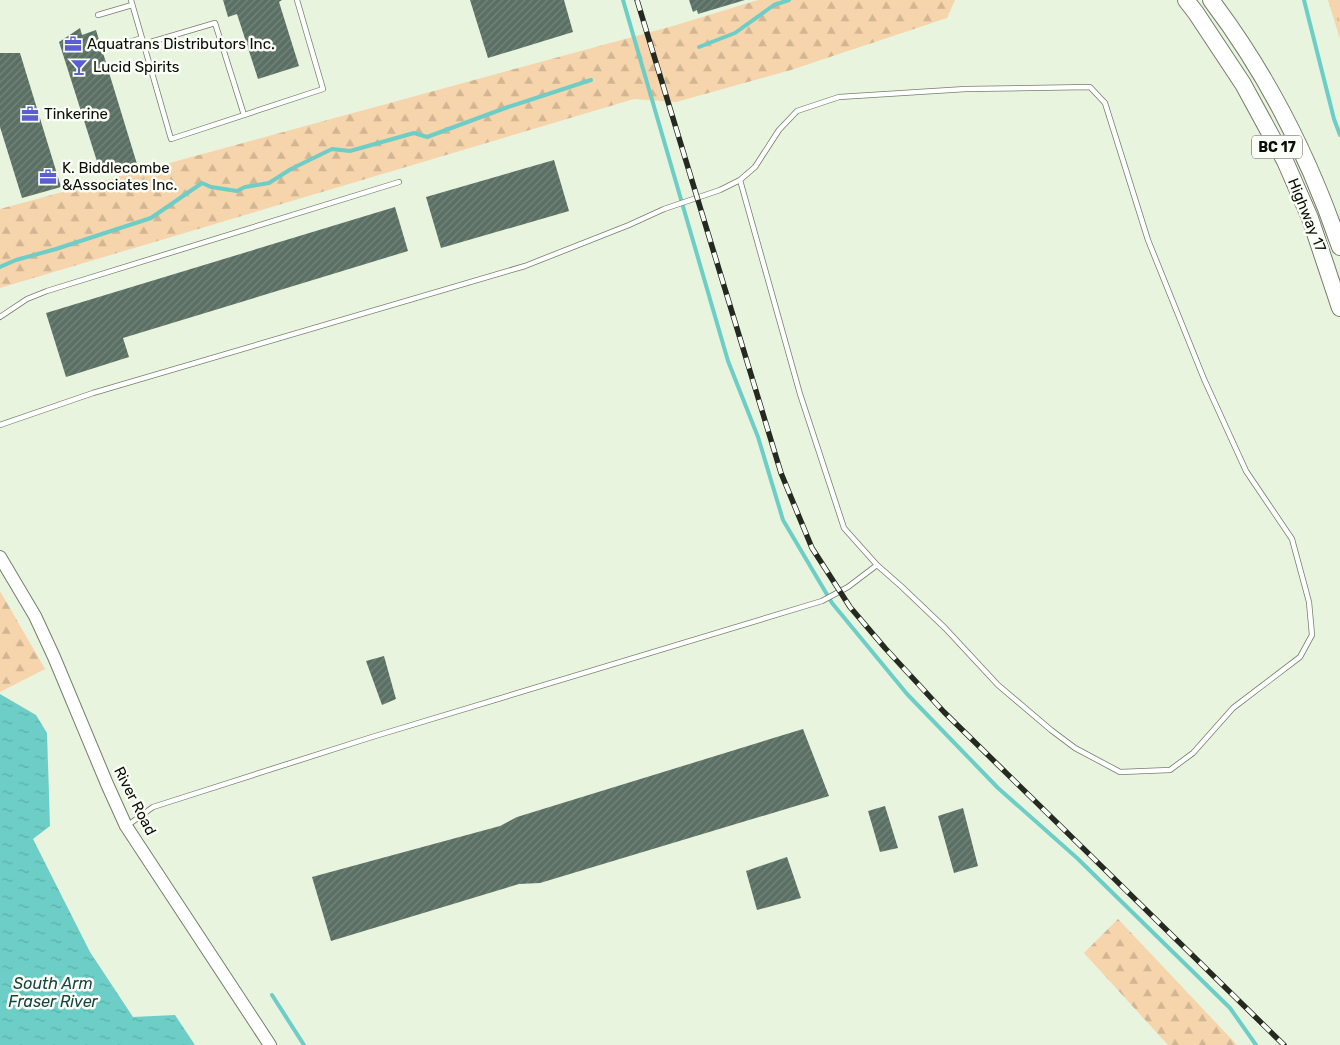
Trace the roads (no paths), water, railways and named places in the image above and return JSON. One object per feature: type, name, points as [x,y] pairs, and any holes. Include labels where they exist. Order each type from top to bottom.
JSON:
[{"type":"highway","name":"Highway 17","points":[[1186,0],[1243,84],[1285,161],[1310,218],[1340,308]]},
{"type":"highway","name":"Highway 17","points":[[1211,0],[1260,73],[1303,151],[1328,211],[1340,247]]},
{"type":"main road","name":"River Road","points":[[0,557],[35,616],[51,649],[126,826],[270,1045]]},
{"type":"lane","points":[[98,15],[132,2],[171,138],[323,89],[297,0]]},
{"type":"lane","points":[[144,44],[215,23],[244,115]]},
{"type":"lane","points":[[109,48],[142,38]]},
{"type":"lane","points":[[0,425],[93,393],[525,266],[629,225],[664,209],[720,190],[740,180],[755,167],[779,130],[797,112],[839,97],[966,89],[1090,87],[1105,103],[1148,240],[1204,379],[1246,471],[1292,539],[1309,602],[1312,635],[1300,657],[1233,708],[1193,753],[1170,770],[1120,772],[1075,748],[1036,718],[998,685],[945,628],[877,566],[844,528],[800,394],[740,180]]},
{"type":"lane","points":[[0,317],[27,299],[47,291],[399,182]]},
{"type":"lane","points":[[126,826],[153,807],[372,737],[822,600],[848,587],[877,566]]},
{"type":"water","name":"South Arm Fraser River","points":[[0,694],[36,715],[47,733],[50,826],[33,839],[90,952],[133,1017],[175,1015],[195,1045],[0,1045]]},
{"type":"waterway","points":[[623,0],[728,361],[758,437],[783,520],[832,603],[907,694],[998,788],[1077,858],[1230,1008],[1256,1045]]},
{"type":"waterway","points":[[699,47],[735,33],[774,5],[789,0]]},
{"type":"waterway","points":[[1304,0],[1334,119],[1340,135]]},
{"type":"waterway","points":[[0,267],[16,260],[151,218],[202,183],[211,187],[237,191],[245,187],[269,183],[291,169],[332,149],[350,151],[414,133],[427,137],[508,107],[591,80]]},
{"type":"waterway","points":[[272,995],[304,1045]]},
{"type":"railway","points":[[637,0],[781,473],[812,548],[850,607],[944,712],[1284,1045]]},
{"type":"place","name":"Aquatrans Distributors Inc.","points":[[73,44]]},
{"type":"place","name":"Lucid Spirits","points":[[79,67]]},
{"type":"place","name":"Tinkerine","points":[[30,114]]},
{"type":"place","name":"K. Biddlecombe &Associates Inc.","points":[[48,177]]}]
